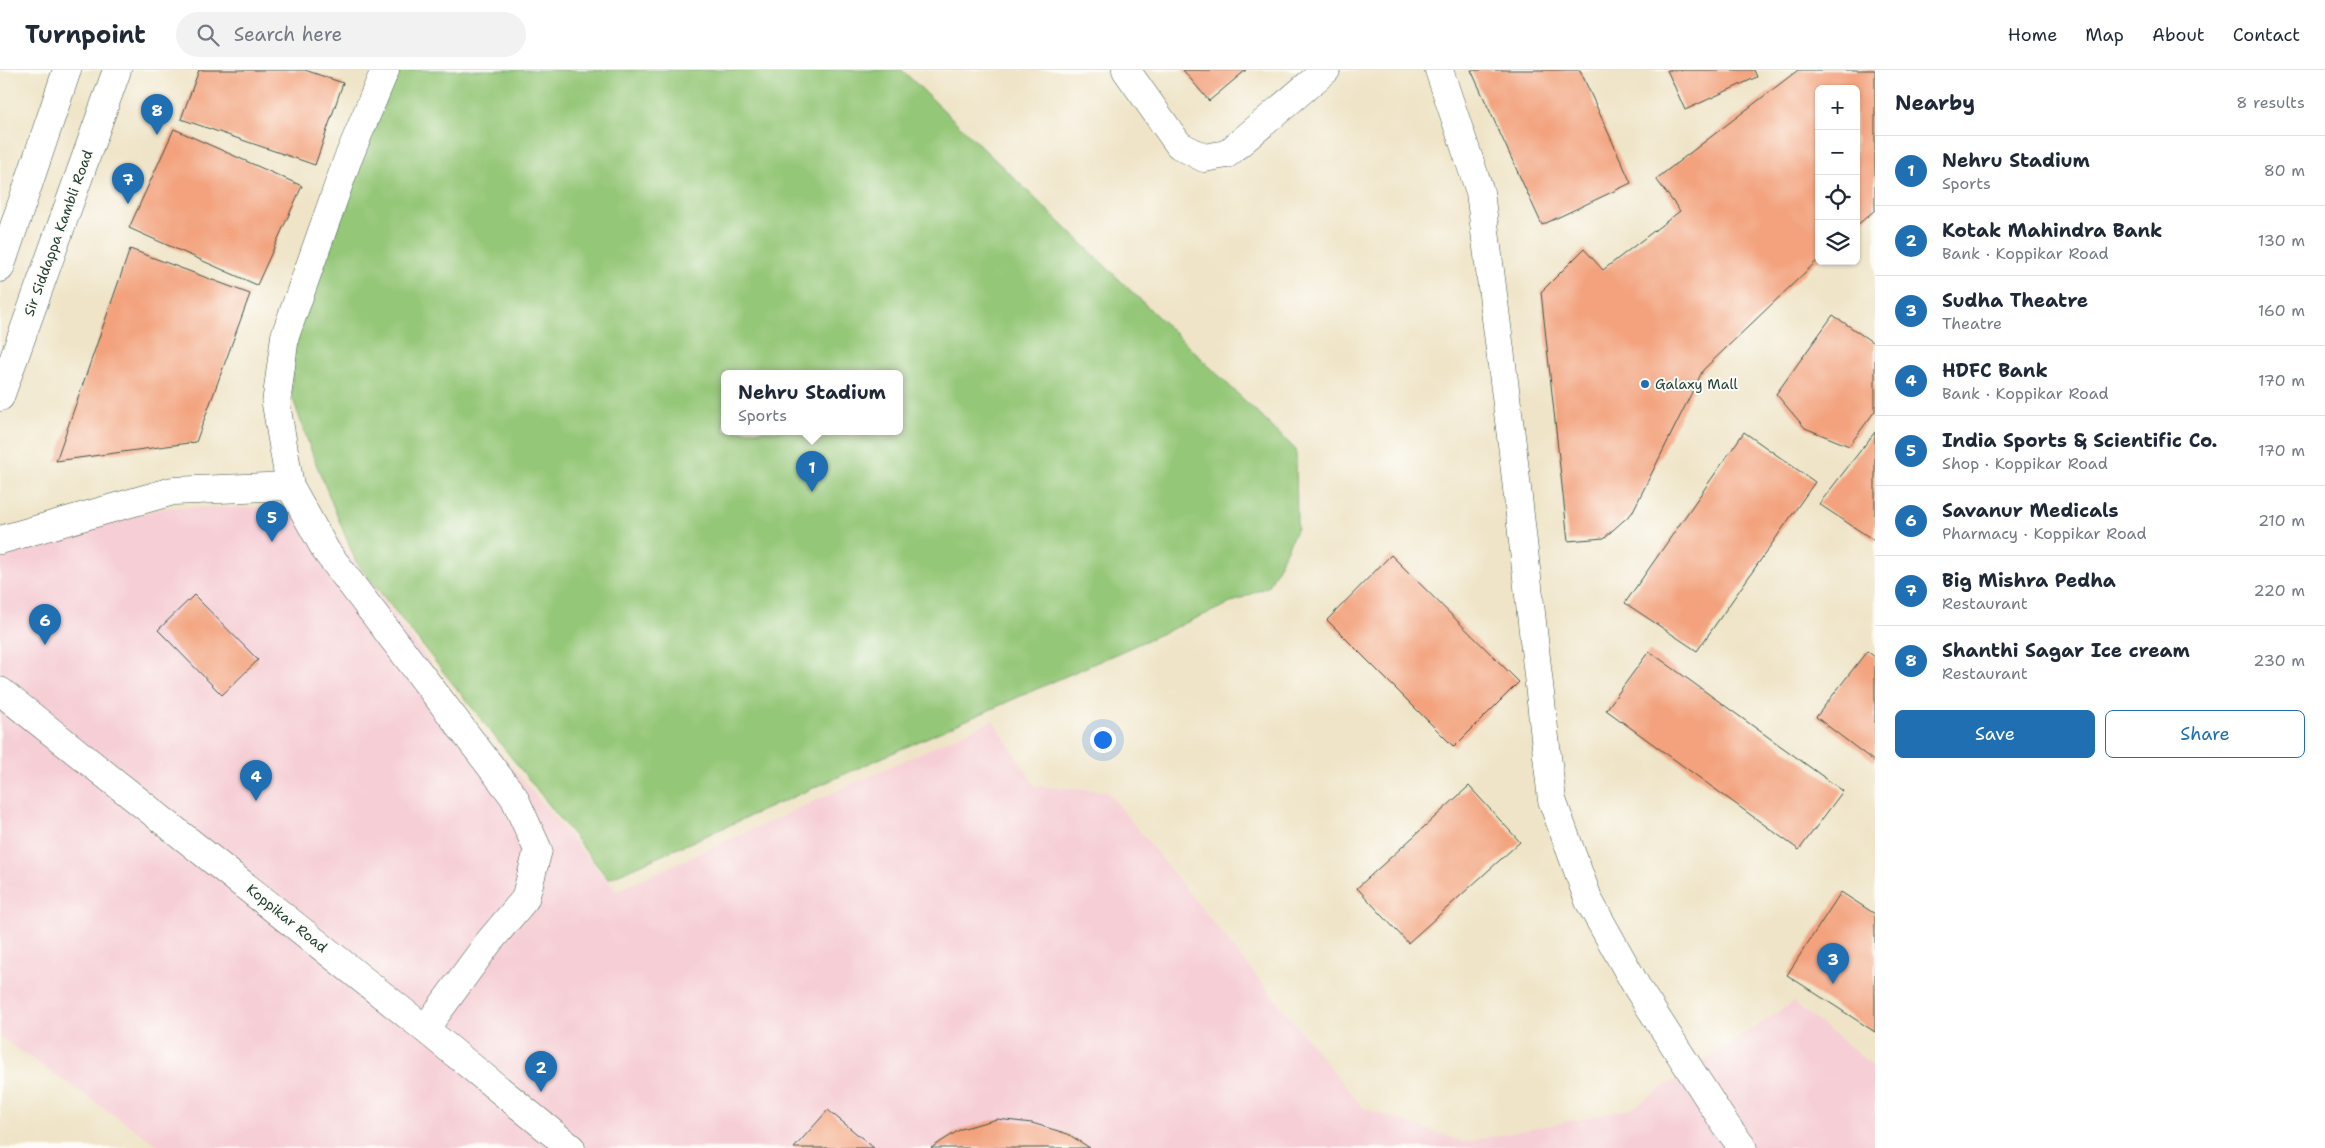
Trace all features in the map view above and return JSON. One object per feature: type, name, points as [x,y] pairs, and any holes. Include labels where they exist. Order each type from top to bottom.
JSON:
[{"type":"main road","points":[[0,268],[67,70]]},
{"type":"main road","name":"Sir Siddappa Kambli Road","points":[[0,396],[117,70]]},
{"type":"main road","points":[[385,70],[347,161],[285,336],[276,404],[290,486],[326,552],[514,797],[538,850],[525,899],[488,943],[426,1029]]},
{"type":"main road","points":[[1126,70],[1179,144],[1204,158],[1227,154],[1326,70]]},
{"type":"main road","points":[[1439,70],[1480,192],[1512,444],[1552,800],[1589,902],[1638,989],[1725,1124],[1743,1148]]},
{"type":"main road","points":[[0,540],[173,491],[290,486]]},
{"type":"main road","name":"Koppikar Road","points":[[0,691],[426,1029],[571,1148]]},
{"type":"shaded area","points":[[168,507],[314,508],[479,728],[616,891],[993,720],[1035,786],[1107,791],[1363,1108],[1465,1142],[1631,1109],[1793,1002],[1875,1067],[1875,1148],[162,1148],[0,1037],[0,548]]},
{"type":"green space","points":[[397,70],[902,70],[1296,450],[1297,528],[1269,586],[608,879],[356,562],[313,456],[292,396],[292,345]]},
{"type":"building","points":[[199,70],[305,70],[343,83],[315,165],[181,119]]},
{"type":"building","points":[[1183,70],[1246,70],[1209,101]]},
{"type":"building","points":[[1471,70],[1580,70],[1631,183],[1542,225]]},
{"type":"building","points":[[1667,70],[1754,70],[1757,77],[1685,110]]},
{"type":"building","points":[[1798,70],[1875,70],[1875,210],[1860,223],[1860,85],[1815,85],[1815,263],[1703,370],[1632,513],[1604,538],[1568,541],[1541,292],[1584,249],[1603,270],[1680,211],[1656,179]]},
{"type":"building","points":[[174,129],[302,186],[257,285],[129,228]]},
{"type":"building","points":[[130,249],[250,294],[196,442],[56,461]]},
{"type":"building","points":[[1833,315],[1875,344],[1875,411],[1849,446],[1805,428],[1776,394]]},
{"type":"building","points":[[1744,432],[1815,482],[1697,651],[1625,603]]},
{"type":"building","points":[[1875,432],[1875,541],[1819,504]]},
{"type":"building","points":[[1391,555],[1519,682],[1454,747],[1327,620]]},
{"type":"building","points":[[194,595],[258,660],[222,695],[158,630]]},
{"type":"building","points":[[1649,651],[1843,791],[1799,850],[1606,710]]},
{"type":"building","points":[[1867,651],[1875,657],[1875,762],[1816,717]]},
{"type":"building","points":[[1469,786],[1520,842],[1408,943],[1357,888]]},
{"type":"building","points":[[1841,892],[1875,914],[1875,1032],[1787,975]]},
{"type":"building","points":[[828,1110],[874,1148],[794,1148]]},
{"type":"building","points":[[997,1119],[1032,1123],[1068,1134],[1090,1148],[931,1148],[961,1129]]},
{"type":"place","name":"Shanthi Sagar Ice cream","points":[[157,135]]},
{"type":"place","name":"Big Mishra Pedha","points":[[128,204]]},
{"type":"place","name":"Galaxy Mall","points":[[1645,384]]},
{"type":"place","name":"Nehru Stadium","points":[[812,492]]},
{"type":"place","name":"India Sports & Scientific Co.","points":[[272,542]]},
{"type":"place","name":"Savanur Medicals","points":[[45,645]]},
{"type":"place","name":"HDFC Bank","points":[[256,801]]},
{"type":"place","name":"Sudha Theatre","points":[[1833,984]]},
{"type":"place","name":"Kotak Mahindra Bank","points":[[541,1092]]}]
